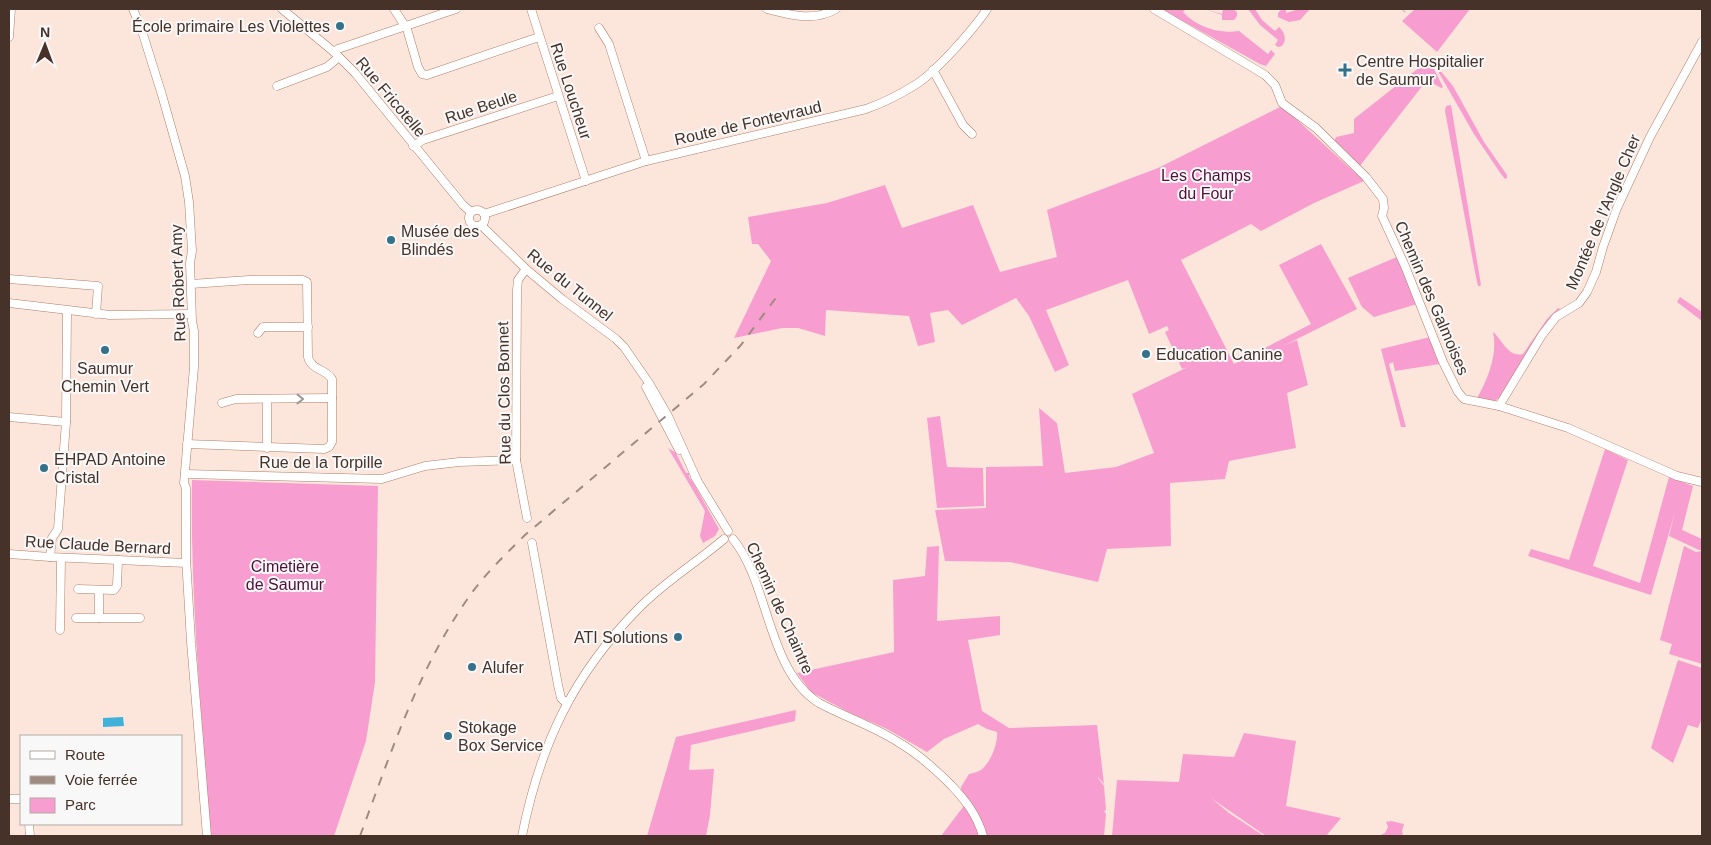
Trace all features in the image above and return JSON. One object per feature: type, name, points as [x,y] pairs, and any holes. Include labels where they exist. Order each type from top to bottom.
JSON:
[{"type":"street","points":[[9,37],[11,9]]},
{"type":"street","name":"Rue Robert Amy","points":[[133,9],[162,95],[185,176],[188,202],[192,251],[190,263],[194,367],[185,474],[186,563],[207,836]]},
{"type":"street","name":"Rue Fricotelle","points":[[282,9],[336,54],[355,73],[413,146],[471,212]]},
{"type":"street","points":[[394,9],[405,26],[422,74],[427,74],[539,37]]},
{"type":"street","points":[[277,86],[327,67],[338,49],[456,9]]},
{"type":"street","name":"Rue Loucheur","points":[[531,9],[586,181]]},
{"type":"street","points":[[767,9],[803,17],[821,15],[836,9]]},
{"type":"street","name":"Route de Fontevraud","points":[[484,214],[646,161],[866,110],[915,85],[933,70],[970,31],[987,9]]},
{"type":"street","name":"Chemin des Galmoises","points":[[1154,9],[1265,75],[1275,84],[1282,103],[1316,128],[1366,176],[1383,199],[1384,208],[1382,216],[1406,266],[1443,362],[1458,392],[1464,399],[1499,406]]},
{"type":"street","points":[[599,28],[609,44],[646,161]]},
{"type":"street","name":"Montée de l'Angle Cher","points":[[1499,406],[1542,335],[1556,317],[1579,302],[1587,292],[1596,272],[1617,208],[1650,137],[1702,42]]},
{"type":"street","points":[[933,70],[963,125],[972,134]]},
{"type":"street","name":"Rue Beule","points":[[413,146],[423,140],[558,96]]},
{"type":"street","points":[[478,209],[484,214],[485,221],[481,225],[471,223],[469,217],[471,212],[478,209]]},
{"type":"street","name":"Rue du Tunnel","points":[[481,225],[526,269],[562,300],[616,339],[624,347],[668,416],[697,480],[728,536]]},
{"type":"street","name":"Rue du Clos Bonnet","points":[[526,269],[518,280],[517,290],[516,460],[527,518]]},
{"type":"street","points":[[9,279],[98,286],[96,314]]},
{"type":"street","points":[[187,444],[267,448],[324,448],[329,447],[332,442],[332,379],[309,361],[307,282],[303,280],[249,280],[191,284]]},
{"type":"street","points":[[9,303],[110,315],[192,314]]},
{"type":"street","points":[[50,558],[52,538],[58,529],[66,422],[67,311]]},
{"type":"street","points":[[258,333],[263,327],[308,327]]},
{"type":"street","points":[[267,398],[267,448]]},
{"type":"street","points":[[222,403],[236,399],[332,398]]},
{"type":"street","points":[[1499,406],[1568,428],[1677,476],[1702,482]]},
{"type":"street","points":[[9,417],[66,422]]},
{"type":"street","name":"Rue de la Torpille","points":[[185,474],[382,479],[425,466],[459,462],[516,460]]},
{"type":"street","points":[[522,836],[533,785],[548,742],[566,703],[604,648],[639,608],[728,536]]},
{"type":"street","name":"Chemin de Chaintre","points":[[728,536],[740,548],[750,566],[785,662],[802,688],[819,703],[892,738],[922,759],[965,800],[974,814],[983,836]]},
{"type":"street","points":[[532,543],[558,686],[561,698],[566,703]]},
{"type":"street","name":"Rue Claude Bernard","points":[[9,554],[50,558],[186,563]]},
{"type":"street","points":[[60,630],[61,558]]},
{"type":"street","points":[[78,589],[114,590],[117,586],[118,560]]},
{"type":"street","points":[[99,590],[99,618]]},
{"type":"street","points":[[76,618],[140,618]]},
{"type":"green space","points":[[1161,9],[1186,9],[1183,12],[1195,22],[1216,30],[1239,31],[1268,54],[1271,50],[1275,54],[1266,66],[1260,64]]},
{"type":"green space","points":[[1205,9],[1222,14],[1223,9],[1233,9],[1237,12],[1237,16],[1234,20],[1222,20],[1222,15]]},
{"type":"green space","points":[[1248,9],[1255,9],[1262,20],[1275,31],[1279,27],[1281,29],[1285,39],[1282,46],[1278,47],[1275,45],[1278,40],[1260,25]]},
{"type":"green space","points":[[1282,9],[1286,9],[1286,13],[1299,9],[1310,9],[1300,20],[1289,22],[1278,17],[1278,13]]},
{"type":"green space","points":[[1415,9],[1470,9],[1437,52],[1402,21]]},
{"type":"green space","points":[[1425,63],[1434,69],[1443,87],[1441,88],[1427,80],[1359,167],[1333,144],[1336,137],[1354,133],[1354,119]]},
{"type":"green space","points":[[1439,69],[1453,86],[1484,142],[1507,175],[1507,178],[1505,179],[1501,174],[1474,134],[1439,73]]},
{"type":"green space","points":[[1451,105],[1480,286],[1478,286],[1475,272],[1445,111],[1446,106]]},
{"type":"green space","name":"Les Champs du Four","points":[[1282,106],[1364,181],[1314,203],[1261,231],[1251,224],[1181,260],[1234,364],[1311,324],[1279,265],[1321,244],[1357,309],[1283,346],[1297,340],[1308,385],[1287,393],[1296,448],[1229,461],[1225,479],[1170,483],[1171,546],[1107,549],[1098,582],[1010,562],[945,561],[935,510],[986,508],[986,467],[1043,466],[1039,408],[1057,423],[1065,473],[1116,467],[1154,453],[1132,394],[1188,367],[1182,369],[1165,332],[1169,330],[1167,326],[1149,334],[1128,280],[1046,310],[1069,365],[1055,372],[1029,316],[1016,298],[962,325],[948,310],[930,313],[935,342],[918,346],[909,316],[826,310],[825,336],[798,328],[782,328],[734,338],[771,261],[758,244],[752,244],[748,217],[827,203],[885,185],[902,228],[973,205],[1000,272],[1057,257],[1047,210],[1158,168]]},
{"type":"green space","points":[[1399,256],[1417,304],[1374,317],[1362,307],[1348,278]]},
{"type":"green space","points":[[1680,297],[1702,312],[1702,321],[1677,302]]},
{"type":"green space","points":[[1558,308],[1563,311],[1501,396],[1495,401],[1477,398],[1485,383],[1493,358],[1493,332],[1509,351],[1523,354],[1547,319]]},
{"type":"green space","points":[[1430,337],[1440,364],[1395,371],[1393,362],[1389,364],[1406,427],[1401,427],[1381,349]]},
{"type":"green space","points":[[940,416],[947,467],[983,468],[984,506],[937,508],[927,418]]},
{"type":"green space","points":[[668,448],[676,453],[686,473],[689,473],[689,477],[719,529],[715,536],[703,543],[700,536],[705,511]]},
{"type":"green space","points":[[1605,449],[1628,460],[1593,566],[1640,583],[1669,477],[1693,486],[1682,530],[1702,539],[1702,550],[1669,536],[1675,512],[1651,595],[1528,556],[1531,549],[1569,560]]},
{"type":"green space","name":"Cimetière de Saumur","points":[[192,480],[378,486],[375,682],[366,741],[334,836],[210,836],[195,614]]},
{"type":"green space","points":[[939,546],[937,621],[1000,616],[1000,635],[968,640],[982,711],[1009,728],[1097,725],[1104,784],[1098,778],[1104,786],[1106,810],[1104,811],[1106,814],[1104,836],[941,836],[963,807],[961,787],[969,774],[985,767],[991,757],[997,732],[978,724],[944,739],[927,752],[887,729],[848,712],[811,692],[797,673],[894,652],[893,580],[925,576],[927,547]]},
{"type":"green space","points":[[1684,546],[1696,552],[1702,551],[1702,664],[1669,654],[1672,644],[1660,640]]},
{"type":"green space","points":[[1678,660],[1702,668],[1702,718],[1698,728],[1688,725],[1673,763],[1651,748]]},
{"type":"green space","points":[[796,710],[795,721],[691,745],[689,770],[714,769],[706,836],[647,836],[676,737]]},
{"type":"green space","points":[[1244,733],[1296,741],[1286,806],[1341,818],[1326,836],[1266,836],[1211,798],[1229,813],[1264,836],[1112,836],[1117,780],[1179,782],[1183,754],[1234,757]]},
{"type":"green space","points":[[1391,821],[1404,824],[1403,836],[1379,836],[1385,833],[1388,827],[1386,822]]},
{"type":"water","points":[[123,717],[124,726],[103,727],[103,718]]},
{"type":"railway","points":[[360,836],[395,742],[421,681],[452,622],[477,586],[525,535],[704,384],[741,345],[778,295]]},
{"type":"place","name":"École primaire Les Violettes","points":[[340,26]]},
{"type":"place","name":"Centre Hospitalier de Saumur","points":[[1345,70]]},
{"type":"place","name":"Musée des Blindés","points":[[391,240]]},
{"type":"place","name":"Saumur Chemin Vert","points":[[105,350]]},
{"type":"place","name":"Education Canine","points":[[1146,354]]},
{"type":"place","name":"EHPAD Antoine Cristal","points":[[44,468]]},
{"type":"place","name":"ATI Solutions","points":[[678,637]]},
{"type":"place","name":"Alufer","points":[[472,667]]},
{"type":"place","name":"Stokage Box Service","points":[[448,736]]}]
